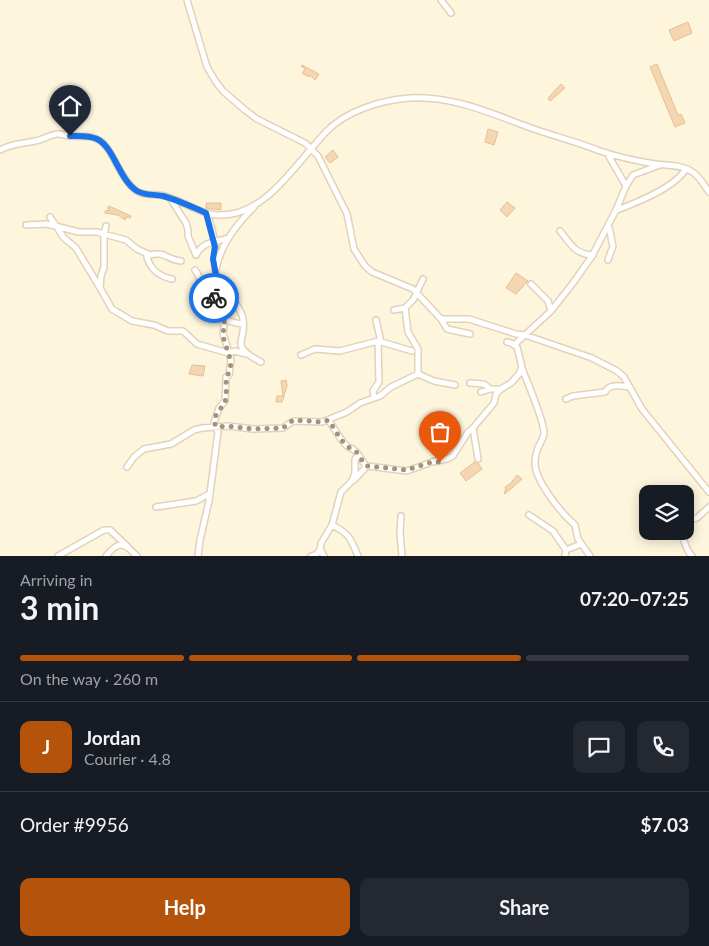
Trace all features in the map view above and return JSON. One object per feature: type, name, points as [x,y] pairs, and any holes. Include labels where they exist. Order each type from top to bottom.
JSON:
[{"type":"street","points":[[187,0],[207,67],[222,91],[257,119],[305,143],[321,160],[334,184],[346,214],[354,249],[365,266],[372,272],[414,289],[454,331],[470,334]]},
{"type":"street","points":[[441,0],[451,13]]},
{"type":"street","points":[[216,275],[223,246],[228,238],[256,205],[295,168],[310,148],[331,128],[353,113],[385,102],[418,98],[443,100],[496,115],[606,153],[692,171],[709,192]]},
{"type":"street","points":[[0,150],[12,144],[34,141],[57,134],[88,136],[98,139],[108,150],[125,180],[133,189],[143,194],[170,198],[206,213],[226,215],[239,213],[256,205]]},
{"type":"street","points":[[606,153],[626,186]]},
{"type":"street","points":[[514,345],[551,311],[593,255],[633,175],[663,165]]},
{"type":"street","points":[[616,210],[642,201],[661,190],[682,176],[686,169]]},
{"type":"street","points":[[170,198],[186,223],[188,236],[196,255],[200,248],[206,244],[228,238]]},
{"type":"street","points":[[206,213],[214,243],[213,259],[216,275],[241,314],[243,324],[240,340],[241,349],[246,354]]},
{"type":"street","points":[[50,218],[64,238],[76,248],[112,308],[124,317],[132,321],[154,324],[168,331],[183,332],[197,344],[228,353],[235,351],[246,354],[261,362]]},
{"type":"street","points":[[26,225],[56,225],[62,229],[79,232],[97,232],[126,240],[150,255],[165,254],[181,261]]},
{"type":"street","points":[[100,288],[104,266],[104,234],[106,226]]},
{"type":"street","points":[[608,226],[612,233],[611,240],[613,246],[608,260]]},
{"type":"street","points":[[560,231],[577,252],[593,255]]},
{"type":"street","points":[[146,253],[147,260],[156,273],[161,277],[172,279]]},
{"type":"street","points":[[195,270],[201,277],[205,301],[209,308],[232,324],[243,324]]},
{"type":"street","points":[[394,310],[405,308],[413,300],[423,279]]},
{"type":"street","points":[[198,556],[209,501],[218,432],[214,423],[225,401],[226,377],[229,375],[231,360],[223,334],[224,318],[213,302],[214,286],[220,283]]},
{"type":"street","points":[[531,284],[548,301],[551,311]]},
{"type":"street","points":[[405,308],[408,332],[418,349],[418,374]]},
{"type":"street","points":[[444,319],[469,319],[516,334],[525,335],[602,363],[624,377],[642,409],[709,492]]},
{"type":"street","points":[[374,398],[372,391],[379,382],[380,341],[376,320]]},
{"type":"street","points":[[301,355],[315,349],[340,351],[380,341],[412,351]]},
{"type":"street","points":[[507,342],[517,348],[541,420],[544,434],[536,451],[535,465],[541,482],[566,518],[576,526],[578,539],[590,556]]},
{"type":"street","points":[[328,420],[336,429],[338,436],[348,447],[354,449],[367,466],[407,470],[432,462],[447,460],[453,456],[468,432],[494,403],[496,394],[511,383],[522,367]]},
{"type":"street","points":[[127,467],[134,457],[144,450],[171,444],[194,430],[228,426],[253,429],[283,428],[293,420],[322,422],[347,412],[360,403],[380,396],[391,387],[418,374],[434,381],[454,385]]},
{"type":"street","points":[[470,383],[484,384],[490,389]]},
{"type":"street","points":[[566,399],[573,396],[605,392],[607,388],[614,386],[629,387]]},
{"type":"street","points":[[481,392],[490,389],[501,389]]},
{"type":"street","points":[[473,428],[478,459]]},
{"type":"street","points":[[352,481],[355,474],[355,459],[359,456]]},
{"type":"street","points":[[311,556],[317,554],[321,543],[332,525],[342,492],[367,466]]},
{"type":"street","points":[[156,507],[196,501],[209,494]]},
{"type":"street","points":[[694,518],[709,507]]},
{"type":"street","points":[[529,515],[553,531],[566,553],[581,544]]},
{"type":"street","points":[[401,516],[402,556]]},
{"type":"street","points":[[332,525],[350,536],[358,556]]},
{"type":"street","points":[[58,556],[104,530],[110,530],[137,556]]},
{"type":"street","points":[[685,540],[688,552],[692,556]]},
{"type":"street","points":[[106,556],[115,546],[128,547]]},
{"type":"street","points":[[320,549],[324,556]]},
{"type":"building","points":[[688,22],[692,33],[674,41],[669,30]]},
{"type":"building","points":[[657,64],[678,115],[681,114],[685,123],[675,127],[650,67]]},
{"type":"building","points":[[302,65],[319,74],[315,80],[310,75],[309,77],[302,73],[305,69]]},
{"type":"building","points":[[561,84],[565,88],[550,101],[548,98]]},
{"type":"building","points":[[488,129],[498,132],[494,145],[485,142]]},
{"type":"building","points":[[333,150],[338,157],[330,163],[325,157]]},
{"type":"building","points":[[507,202],[515,208],[507,217],[500,210]]},
{"type":"building","points":[[206,203],[221,203],[221,210],[206,208]]},
{"type":"building","points":[[109,206],[131,216],[130,218],[126,217],[125,220],[118,215],[105,213],[105,211],[110,210],[107,208]]},
{"type":"building","points":[[516,273],[528,281],[516,294],[506,288]]},
{"type":"building","points":[[192,365],[205,366],[203,376],[189,374]]},
{"type":"building","points":[[286,380],[287,386],[282,402],[276,402],[277,396],[283,396],[281,381]]},
{"type":"building","points":[[475,462],[482,469],[466,481],[460,473]]},
{"type":"building","points":[[517,475],[522,479],[505,494],[505,487]]},
{"type":"way so far","points":[[214,298],[213,302],[224,318],[223,334],[231,360],[229,375],[226,377],[225,401],[219,408],[216,416],[214,423],[216,427],[283,428],[293,420],[322,422],[328,420],[336,429],[338,436],[348,447],[354,449],[363,464],[367,466],[407,470],[432,462],[440,462]]},
{"type":"route","points":[[70,136],[88,136],[98,139],[104,144],[125,180],[133,189],[143,194],[161,196],[184,203],[206,213],[215,247],[213,259],[216,275],[220,283],[214,286],[214,298]]}]
